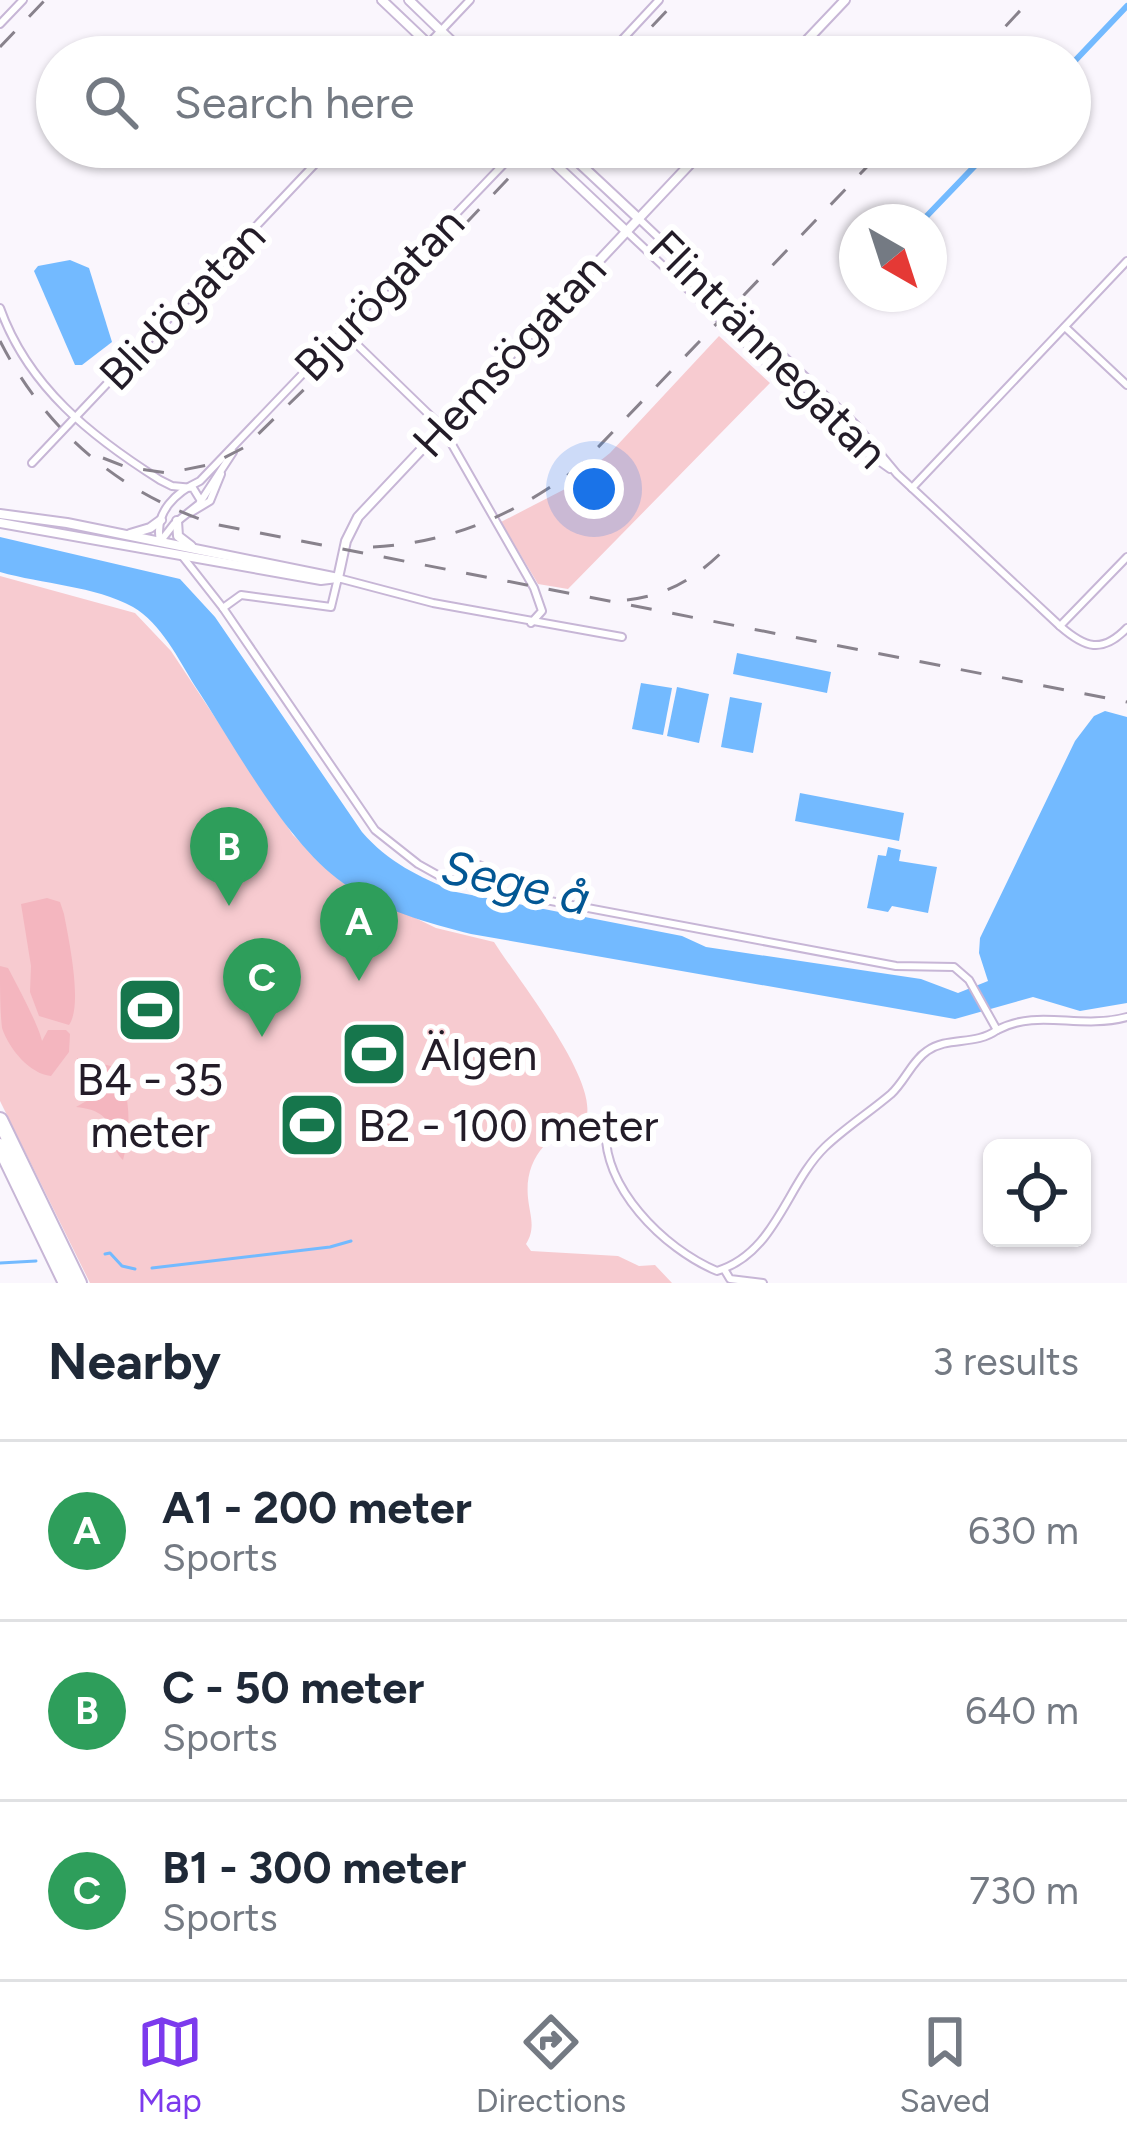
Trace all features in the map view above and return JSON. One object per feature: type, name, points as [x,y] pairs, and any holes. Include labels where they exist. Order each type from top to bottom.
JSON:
[{"type":"highway","points":[[0,1120],[3,1141],[66,1283]]},
{"type":"highway","points":[[3,1141],[79,1283]]},
{"type":"street","points":[[0,24],[23,0]]},
{"type":"street","points":[[382,0],[421,36]]},
{"type":"street","points":[[409,0],[445,36]]},
{"type":"street","points":[[435,36],[470,0]]},
{"type":"street","points":[[626,36],[659,0]]},
{"type":"street","points":[[811,36],[845,0]]},
{"type":"street","name":"Blidögatan","points":[[32,464],[311,168]]},
{"type":"street","name":"Bjurögatan","points":[[159,547],[157,532],[170,502],[200,481],[239,442],[500,168]]},
{"type":"street","name":"Flintrännegatan","points":[[560,168],[845,437],[897,474]]},
{"type":"street","name":"Flintrännegatan","points":[[584,168],[856,425],[897,474]]},
{"type":"street","name":"Hemsögatan","points":[[338,578],[353,525],[686,168]]},
{"type":"street","points":[[912,488],[1127,261]]},
{"type":"street","points":[[0,308],[40,382],[74,418],[160,480],[196,490],[200,501]]},
{"type":"street","points":[[1065,327],[1127,385]]},
{"type":"street","points":[[344,332],[442,427],[534,588],[542,611],[531,623]]},
{"type":"street","name":"Bjurögatan","points":[[187,513],[206,506],[239,442]]},
{"type":"street","name":"Bjurögatan","points":[[159,547],[223,471]]},
{"type":"street","points":[[897,474],[1079,643],[1094,647],[1114,641],[1127,628]]},
{"type":"street","points":[[160,480],[170,502]]},
{"type":"street","points":[[0,514],[123,535],[183,557],[322,580],[338,578]]},
{"type":"street","points":[[123,535],[141,532],[160,520]]},
{"type":"street","points":[[177,521],[178,536],[192,547]]},
{"type":"street","points":[[0,524],[159,547],[192,547],[531,623],[622,637]]},
{"type":"street","points":[[1060,626],[1127,556]]},
{"type":"street","points":[[183,557],[375,830],[418,864],[503,893],[896,966],[954,967],[969,980],[995,1026]]},
{"type":"street","points":[[223,608],[241,595],[331,607],[338,578]]},
{"type":"street","points":[[451,879],[480,866],[503,893]]},
{"type":"street","points":[[467,871],[472,886]]},
{"type":"street","points":[[472,886],[483,886],[487,878]]},
{"type":"street","points":[[606,1124],[606,1153],[636,1210],[710,1268],[724,1269],[776,1225],[815,1157],[892,1093],[920,1057],[939,1045],[979,1040],[995,1026],[1022,1018],[1084,1024],[1127,1017]]},
{"type":"street","points":[[724,1269],[730,1279],[763,1283]]},
{"type":"shaded area","points":[[719,336],[770,383],[568,589],[538,584],[501,522],[565,489],[610,453]]},
{"type":"shaded area","points":[[0,576],[135,613],[171,651],[293,835],[343,883],[436,928],[494,942],[570,1058],[587,1104],[585,1121],[560,1132],[535,1159],[528,1184],[532,1227],[526,1244],[531,1251],[618,1256],[639,1266],[655,1265],[672,1283],[90,1283],[0,1101]]},
{"type":"shaded area","points":[[47,898],[60,902],[69,940],[75,1003],[69,1025],[39,1016],[30,992],[31,966],[21,904]]},
{"type":"shaded area","points":[[0,966],[8,968],[42,1041],[48,1030],[70,1034],[69,1052],[51,1076],[28,1065],[5,1036]]},
{"type":"shaded area","points":[[77,1058],[115,1067],[121,1077],[128,1113],[123,1160],[101,1114],[76,1107],[90,1099],[90,1064],[77,1062]]},
{"type":"water","points":[[70,260],[89,268],[112,342],[82,365],[75,365],[34,271],[38,266]]},
{"type":"water","points":[[0,537],[180,579],[215,617],[362,832],[393,860],[429,881],[456,892],[682,936],[706,947],[921,979],[958,993],[988,981],[979,953],[980,938],[1075,741],[1094,716],[1105,711],[1127,717],[1127,1003],[1080,1011],[1033,997],[955,1019],[471,934],[388,908],[343,883],[301,844],[152,622],[133,607],[102,594],[0,572]]},
{"type":"water","points":[[737,653],[831,672],[827,693],[733,674]]},
{"type":"water","points":[[641,683],[672,688],[663,735],[632,729]]},
{"type":"water","points":[[677,687],[709,694],[699,743],[667,736]]},
{"type":"water","points":[[730,697],[762,703],[753,753],[721,747]]},
{"type":"water","points":[[800,793],[904,813],[899,841],[795,821]]},
{"type":"water","points":[[888,847],[901,850],[899,861],[937,867],[928,913],[892,906],[888,912],[867,908],[878,855],[886,856]]},
{"type":"waterway","points":[[1091,44],[1127,6]]},
{"type":"waterway","points":[[938,204],[973,168]]},
{"type":"waterway","points":[[152,1268],[351,1241]]},
{"type":"waterway","points":[[105,1254],[135,1269]]},
{"type":"waterway","points":[[0,1263],[36,1261]]},
{"type":"railway","points":[[0,47],[45,0]]},
{"type":"railway","points":[[643,36],[677,0]]},
{"type":"railway","points":[[997,36],[1030,0]]},
{"type":"railway","points":[[103,458],[168,473],[212,464],[245,447],[366,329],[518,168]]},
{"type":"railway","points":[[373,547],[430,539],[483,523],[533,498],[580,466],[866,168]]},
{"type":"railway","points":[[0,341],[39,403],[88,454],[147,495],[214,524],[1127,702]]},
{"type":"railway","points":[[627,600],[685,581],[732,542]]},
{"type":"place","name":"C - 50 meter","points":[[229,906]]},
{"type":"place","name":"A1 - 200 meter","points":[[359,981]]},
{"type":"place","name":"B4 - 35 meter","points":[[150,1010]]},
{"type":"place","name":"B1 - 300 meter","points":[[262,1037]]},
{"type":"place","name":"Älgen","points":[[374,1054]]},
{"type":"place","name":"B2 - 100 meter","points":[[312,1125]]},
{"type":"water label","name":"Sege å","points":[[516,882]]}]
